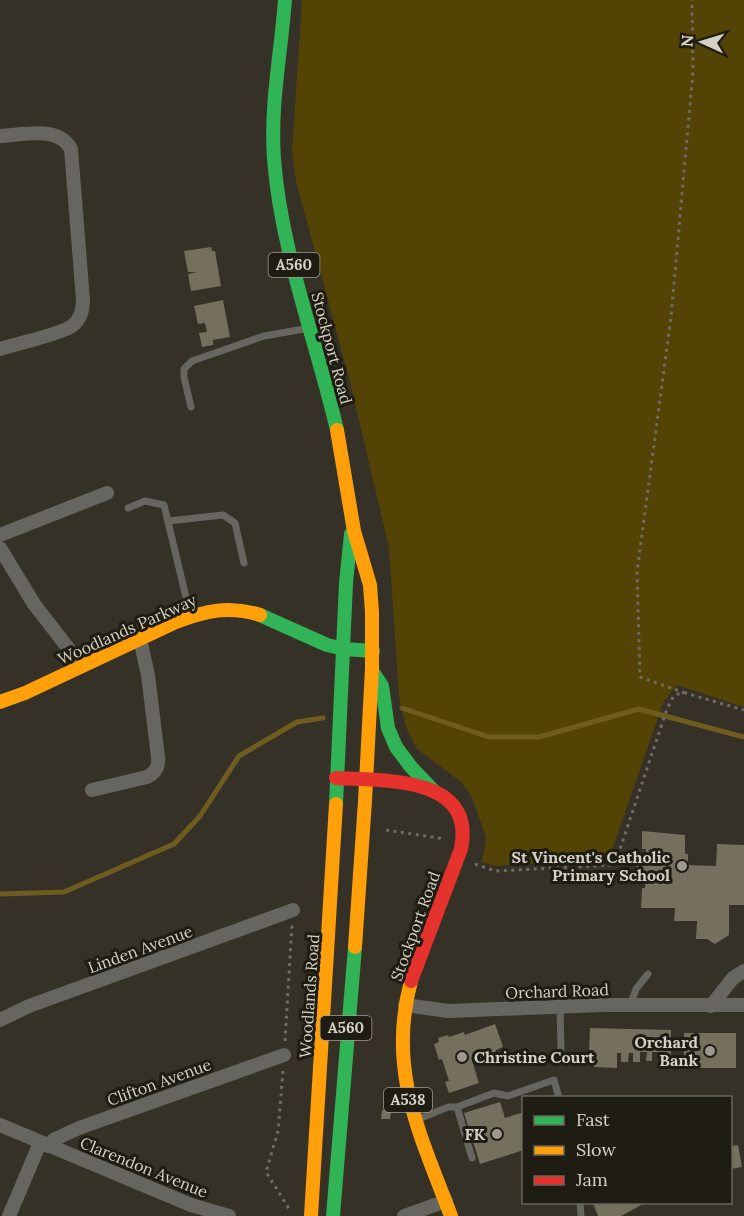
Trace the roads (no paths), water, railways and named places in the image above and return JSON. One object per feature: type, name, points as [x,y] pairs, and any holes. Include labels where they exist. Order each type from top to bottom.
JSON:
[{"type":"main road","name":"Stockport Road","points":[[285,0],[274,160],[282,213],[340,441],[352,525],[370,582],[373,651],[367,780]]},
{"type":"main road","name":"Stockport Road","points":[[336,778],[346,582],[352,525]]},
{"type":"main road","name":"Woodlands Parkway","points":[[0,702],[25,693],[190,616],[224,608],[243,609],[267,617],[325,644],[344,649],[373,651]]},
{"type":"main road","name":"Stockport Road","points":[[372,671],[382,686],[388,728],[396,747],[411,767],[451,803],[460,825],[462,842],[411,977],[402,1027],[403,1080],[414,1121],[451,1216]]},
{"type":"main road","points":[[336,778],[410,784],[434,790]]},
{"type":"main road","name":"Woodlands Road","points":[[311,1216],[332,893],[336,778]]},
{"type":"main road","name":"A560","points":[[333,1216],[367,780]]},
{"type":"street","points":[[0,136],[54,134],[64,140],[71,149],[83,300],[80,317],[67,329],[0,348]]},
{"type":"street","points":[[0,535],[107,493]]},
{"type":"street","points":[[0,548],[24,590],[82,666]]},
{"type":"street","points":[[92,790],[147,777],[157,767],[148,675],[140,639]]},
{"type":"street","name":"Linden Avenue","points":[[0,1020],[6,1015],[29,1006],[293,910]]},
{"type":"street","points":[[711,1006],[732,978],[744,972]]},
{"type":"street","name":"Orchard Road","points":[[405,1005],[448,1011],[630,1005],[744,1005]]},
{"type":"street","name":"Clifton Avenue","points":[[44,1144],[79,1128],[284,1055]]},
{"type":"street","name":"Clarendon Avenue","points":[[0,1125],[190,1205],[229,1216]]},
{"type":"street","points":[[9,1216],[44,1144]]},
{"type":"street","points":[[404,1216],[446,1201]]},
{"type":"lane","points":[[191,407],[184,369],[192,361],[264,336],[310,328]]},
{"type":"lane","points":[[128,508],[145,501],[164,505],[190,616]]},
{"type":"lane","points":[[168,521],[224,515],[235,523],[244,563]]},
{"type":"lane","points":[[630,1005],[636,990],[648,974]]},
{"type":"lane","points":[[560,1007],[561,1048]]},
{"type":"lane","points":[[414,1121],[448,1107],[457,1107],[494,1093],[508,1096],[554,1080],[558,1096]]},
{"type":"lane","points":[[457,1107],[472,1158]]},
{"type":"waterway","points":[[402,708],[489,737],[539,737],[639,709],[744,737]]},
{"type":"waterway","points":[[0,894],[64,892],[174,844],[200,816],[239,756],[297,722],[323,718]]},
{"type":"place","name":"St Vincent's Catholic Primary School","points":[[682,866]]},
{"type":"place","name":"Orchard Bank","points":[[710,1051]]},
{"type":"place","name":"Christine Court","points":[[462,1057]]},
{"type":"place","name":"FK","points":[[497,1134]]}]
